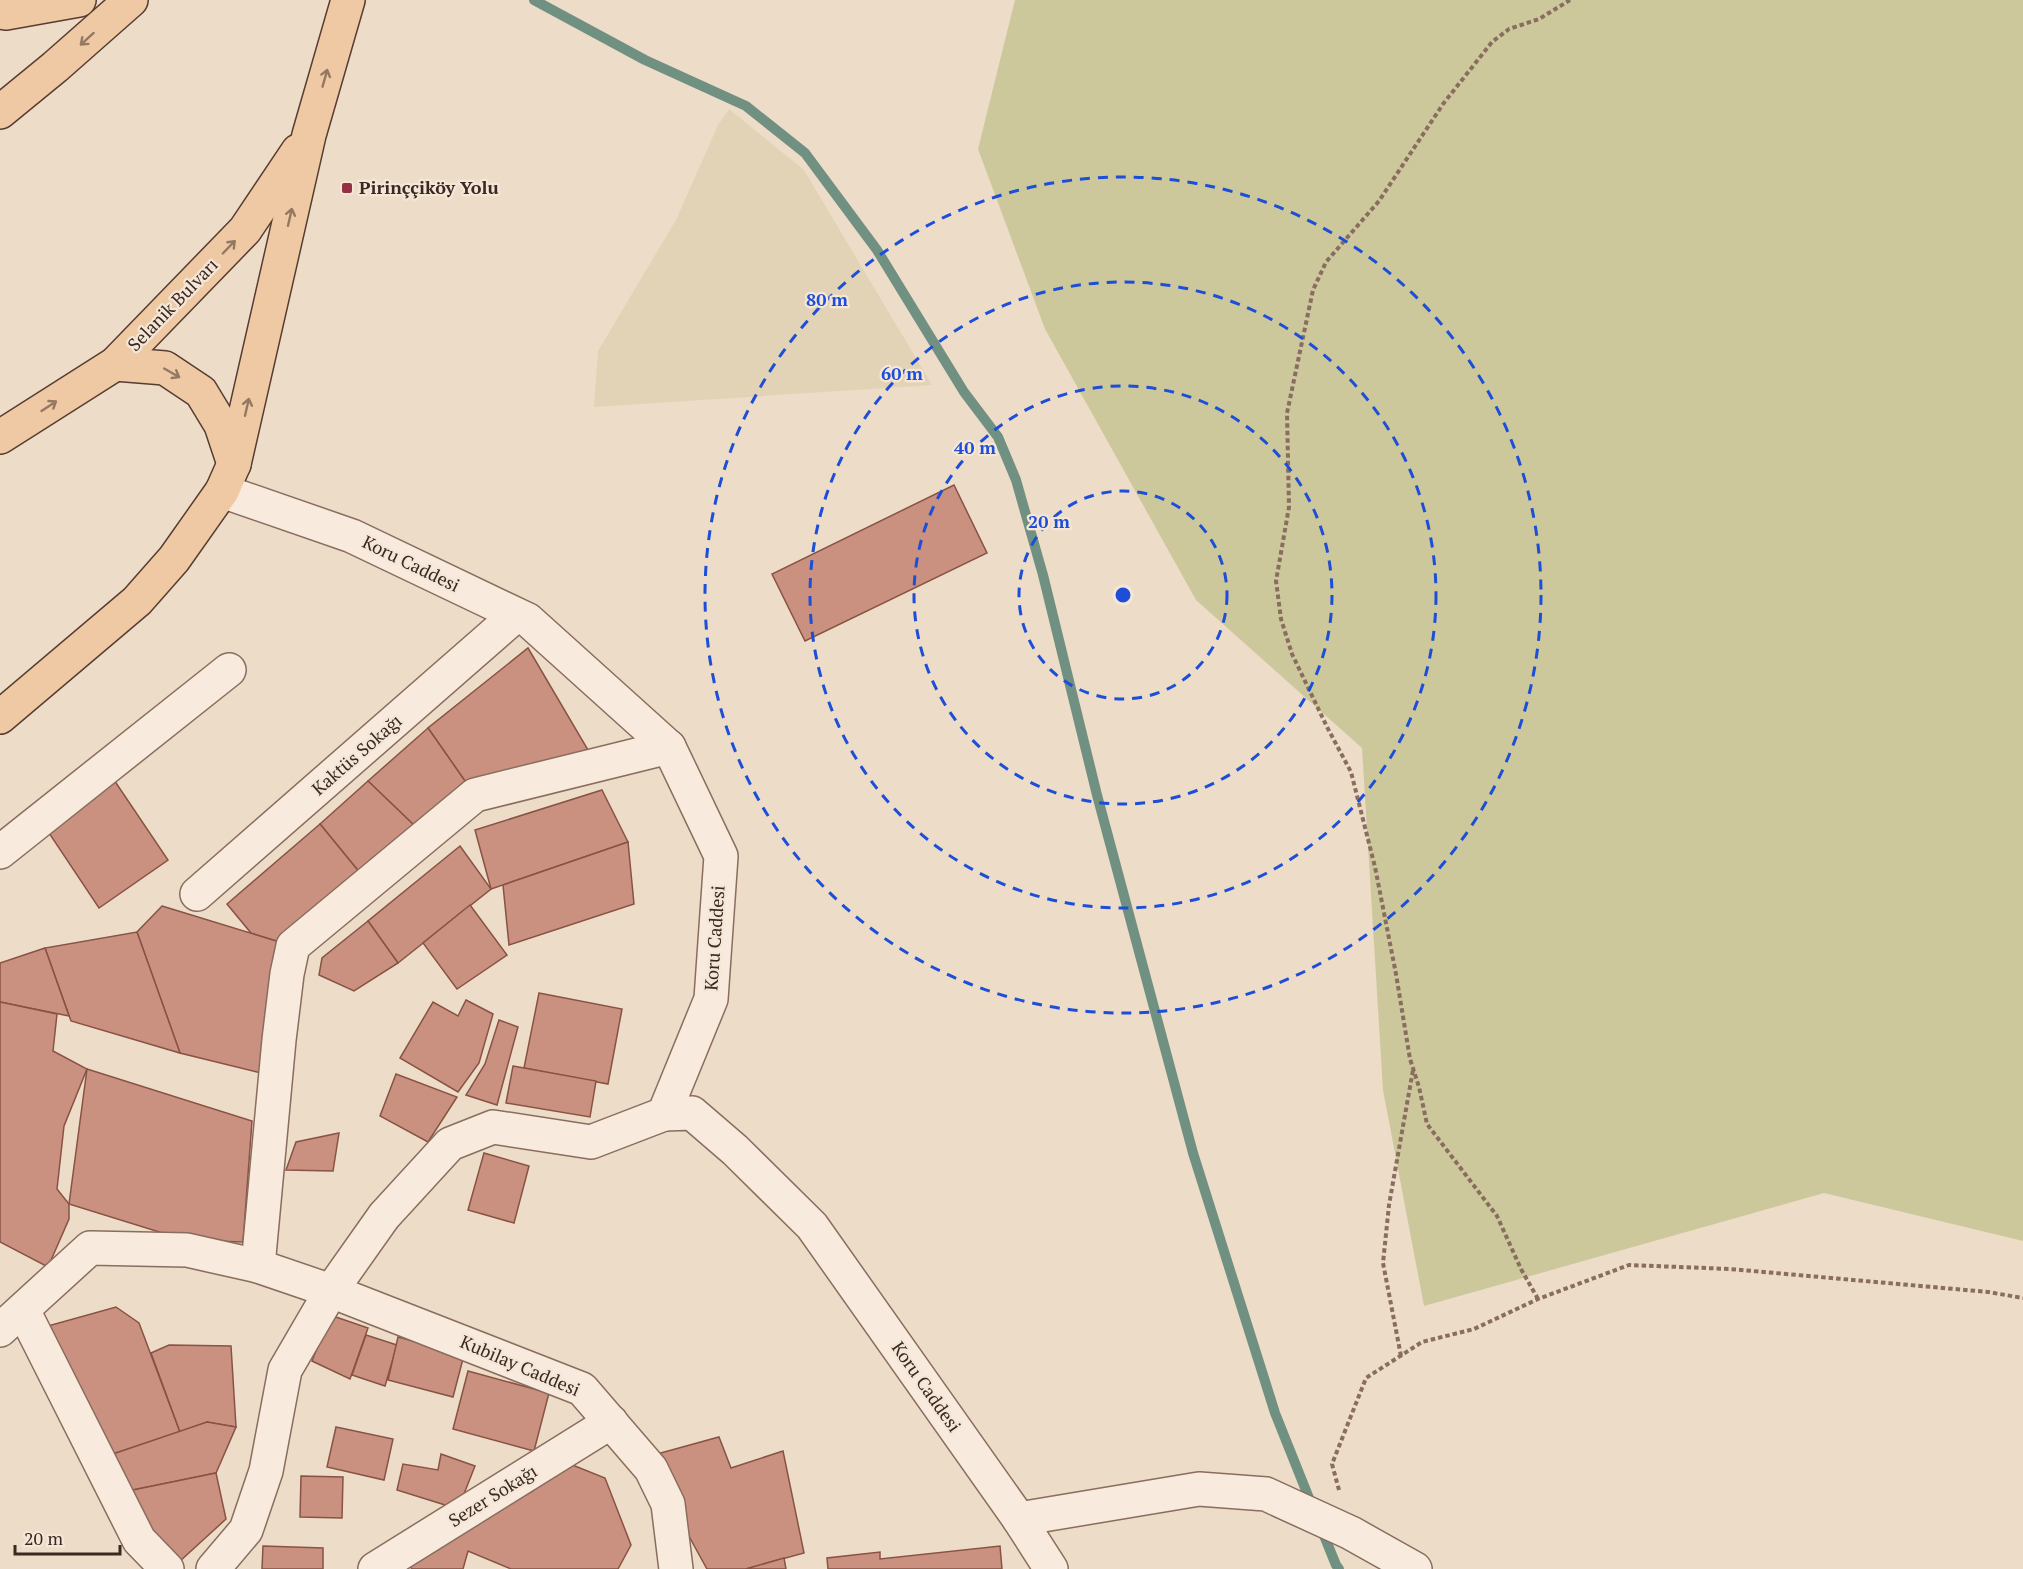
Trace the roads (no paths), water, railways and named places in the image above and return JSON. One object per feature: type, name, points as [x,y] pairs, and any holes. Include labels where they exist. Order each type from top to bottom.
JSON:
[{"type":"main road","points":[[0,12],[6,13],[79,0]]},
{"type":"main road","points":[[0,112],[131,0]]},
{"type":"main road","points":[[3,713],[137,601],[174,559],[228,477],[309,135],[346,2]]},
{"type":"main road","name":"Selanik Bulvarı","points":[[0,437],[115,364],[245,230],[309,135]]},
{"type":"main road","points":[[115,364],[165,368],[201,392],[221,425],[228,477]]},
{"type":"street","name":"Koru Caddesi","points":[[228,477],[528,620],[669,747],[721,856],[711,999],[664,1114],[692,1113],[735,1150],[812,1226],[1019,1519],[1051,1569]]},
{"type":"street","name":"Kaktüs Sokağı","points":[[197,894],[516,615]]},
{"type":"street","points":[[0,852],[229,670]]},
{"type":"street","points":[[258,1266],[279,1040],[287,974],[293,946],[475,795],[669,747]]},
{"type":"street","points":[[213,1569],[246,1530],[266,1471],[285,1370],[331,1291],[384,1216],[450,1144],[493,1127],[591,1142],[664,1114]]},
{"type":"street","name":"Kubilay Caddesi","points":[[11,1320],[90,1248],[187,1250],[258,1266],[331,1291],[582,1389],[651,1469],[668,1504],[676,1569]]},
{"type":"street","points":[[11,1320],[139,1540],[167,1569]]},
{"type":"street","name":"Sezer Sokağı","points":[[375,1569],[611,1422]]},
{"type":"street","points":[[1019,1519],[1199,1489],[1266,1494],[1351,1533],[1415,1569]]},
{"type":"waterway","points":[[534,0],[645,60],[746,106],[805,153],[877,250],[964,392],[998,437],[1016,480],[1043,575],[1097,795],[1193,1153],[1275,1413],[1313,1508]]},
{"type":"waterway","points":[[1321,1528],[1339,1569]]},
{"type":"place","name":"Pirinççiköy Yolu","points":[[347,188]]}]
